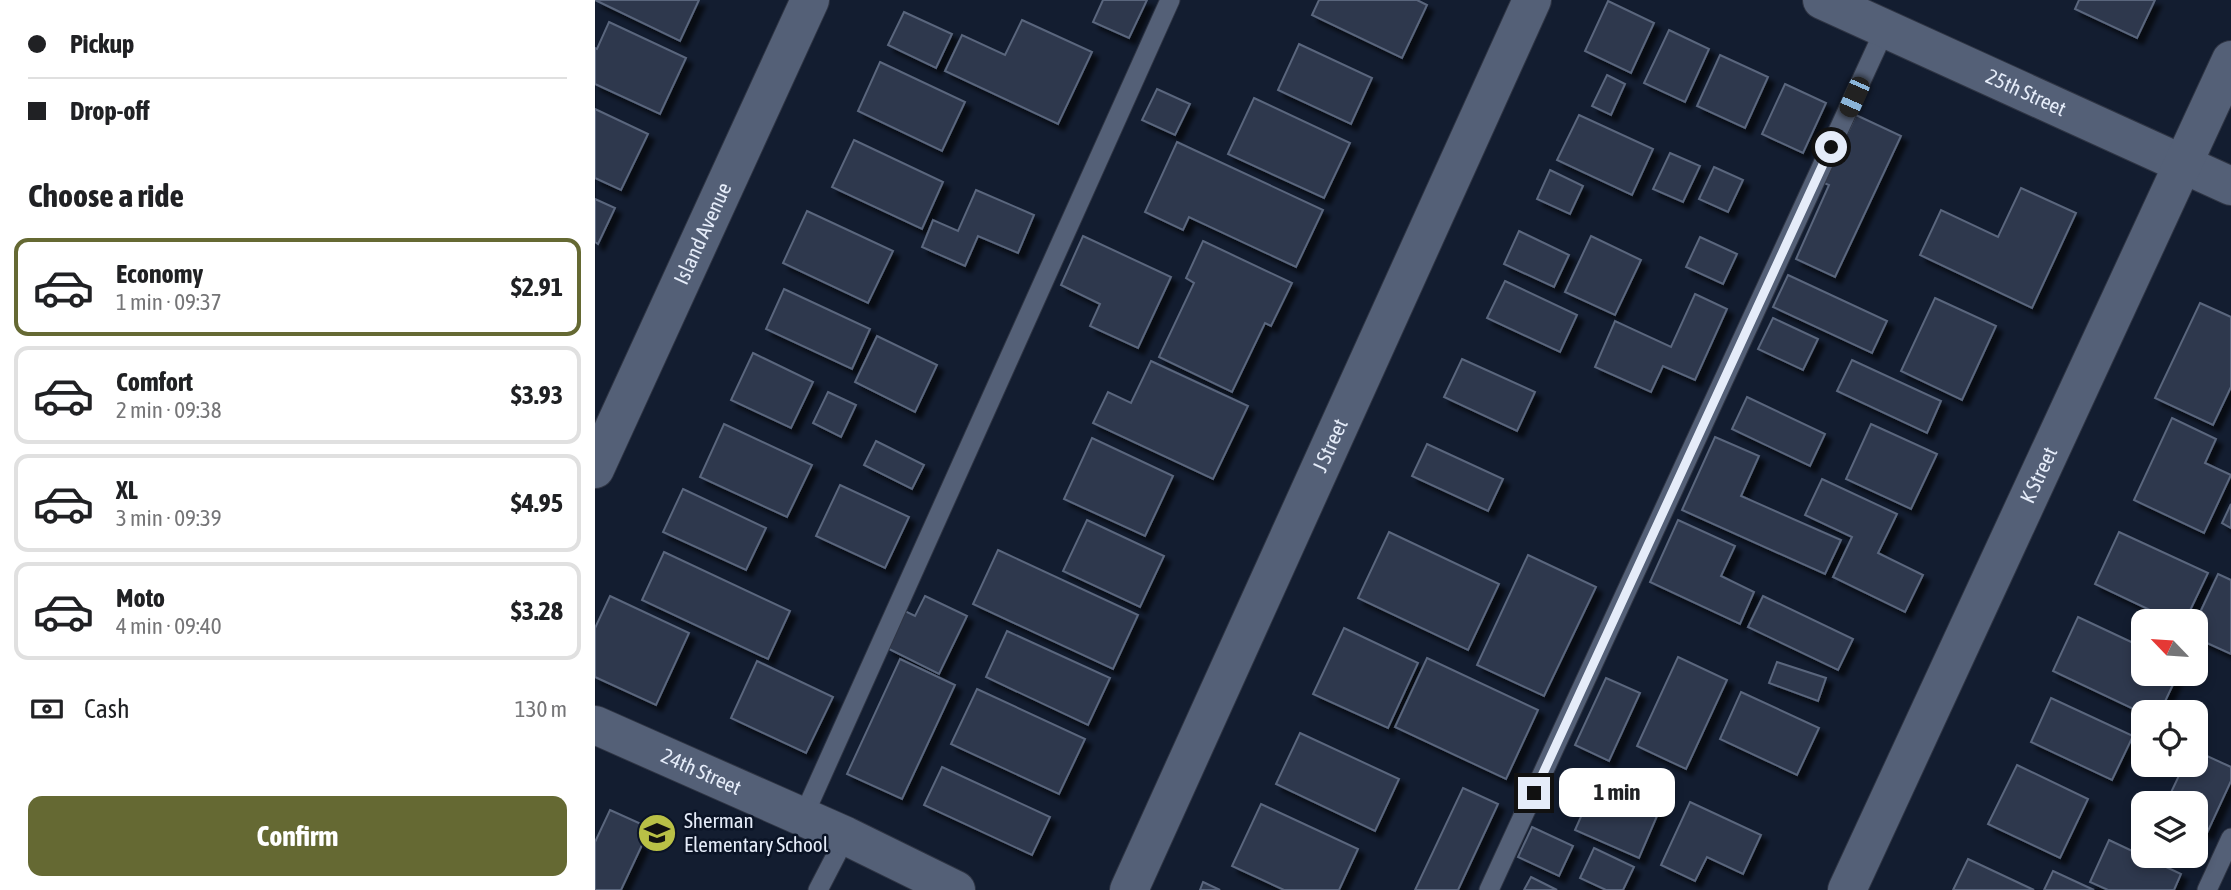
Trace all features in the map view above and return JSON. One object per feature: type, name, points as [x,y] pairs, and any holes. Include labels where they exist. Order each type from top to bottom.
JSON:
[{"type":"street","name":"Island Avenue","points":[[595,469],[810,0]]},
{"type":"street","name":"J Street","points":[[1129,890],[1532,0]]},
{"type":"street","name":"25th Street","points":[[1822,0],[2231,186]]},
{"type":"street","name":"K Street","points":[[1847,890],[2231,60]]},
{"type":"street","name":"24th Street","points":[[595,725],[846,836],[956,890]]},
{"type":"lane","points":[[803,817],[1170,0]]},
{"type":"lane","points":[[1489,890],[1885,29]]},
{"type":"lane","points":[[818,890],[846,836]]},
{"type":"lane","points":[[2207,890],[2231,838]]},
{"type":"building","points":[[595,0],[699,0],[680,41]]},
{"type":"building","points":[[1103,0],[1147,0],[1129,38],[1093,22]]},
{"type":"building","points":[[1319,0],[1417,0],[1427,5],[1402,58],[1312,15]]},
{"type":"building","points":[[2079,0],[2155,0],[2137,38],[2075,9]]},
{"type":"building","points":[[1608,1],[1654,23],[1631,73],[1585,51]]},
{"type":"building","points":[[904,12],[952,34],[936,68],[888,45]]},
{"type":"building","points":[[1022,20],[1092,52],[1058,124],[945,71],[962,35],[1005,55]]},
{"type":"building","points":[[609,22],[686,58],[660,114],[595,84],[595,48],[597,49]]},
{"type":"building","points":[[1669,30],[1709,49],[1685,102],[1644,83]]},
{"type":"building","points":[[1299,44],[1372,78],[1351,124],[1278,90]]},
{"type":"building","points":[[1720,55],[1768,77],[1745,128],[1697,106]]},
{"type":"building","points":[[880,62],[965,102],[942,151],[858,111]]},
{"type":"building","points":[[1607,75],[1625,84],[1611,115],[1592,106]]},
{"type":"building","points":[[1785,84],[1826,103],[1803,153],[1762,134]]},
{"type":"building","points":[[1157,89],[1190,104],[1175,135],[1142,120]]},
{"type":"building","points":[[1254,98],[1350,143],[1324,198],[1228,154]]},
{"type":"building","points":[[595,109],[648,134],[621,190],[595,178]]},
{"type":"building","points":[[1579,115],[1653,149],[1632,195],[1557,160]]},
{"type":"building","points":[[1856,115],[1901,136],[1835,277],[1796,259],[1829,185],[1824,183]]},
{"type":"building","points":[[854,140],[943,182],[922,229],[832,187]]},
{"type":"building","points":[[1177,142],[1323,210],[1296,267],[1189,217],[1183,230],[1145,212]]},
{"type":"building","points":[[1670,153],[1700,166],[1683,202],[1653,189]]},
{"type":"building","points":[[1714,167],[1743,180],[1728,212],[1699,199]]},
{"type":"building","points":[[1550,170],[1583,186],[1570,214],[1537,199]]},
{"type":"building","points":[[2021,188],[2076,213],[2032,308],[1920,255],[1941,210],[1998,237]]},
{"type":"building","points":[[976,190],[1034,215],[1018,253],[978,236],[965,266],[922,247],[933,220],[958,231]]},
{"type":"building","points":[[595,199],[615,208],[598,244],[595,242]]},
{"type":"building","points":[[807,211],[893,251],[868,303],[783,263]]},
{"type":"building","points":[[1519,231],[1569,255],[1554,287],[1504,264]]},
{"type":"building","points":[[1083,236],[1171,277],[1138,348],[1090,326],[1100,304],[1061,285]]},
{"type":"building","points":[[1591,236],[1641,260],[1615,315],[1565,292]]},
{"type":"building","points":[[1700,237],[1737,254],[1723,284],[1686,267]]},
{"type":"building","points":[[1203,241],[1292,283],[1271,326],[1265,323],[1232,392],[1159,357],[1194,283],[1186,278]]},
{"type":"building","points":[[1788,275],[1887,321],[1872,353],[1773,307]]},
{"type":"building","points":[[1505,281],[1577,315],[1560,352],[1487,318]]},
{"type":"building","points":[[784,289],[870,329],[852,369],[766,329]]},
{"type":"building","points":[[1695,294],[1727,309],[1695,380],[1663,366],[1651,392],[1595,367],[1615,321],[1671,347]]},
{"type":"building","points":[[1935,298],[1996,326],[1962,400],[1901,371]]},
{"type":"building","points":[[2200,303],[2231,317],[2231,387],[2213,425],[2155,398]]},
{"type":"building","points":[[1773,318],[1818,339],[1803,370],[1758,349]]},
{"type":"building","points":[[877,336],[937,365],[915,412],[855,382]]},
{"type":"building","points":[[753,353],[813,382],[791,428],[731,400]]},
{"type":"building","points":[[1462,359],[1535,392],[1517,431],[1444,397]]},
{"type":"building","points":[[1852,360],[1941,401],[1927,433],[1837,391]]},
{"type":"building","points":[[1151,361],[1248,406],[1213,479],[1093,423],[1108,392],[1131,403]]},
{"type":"building","points":[[828,392],[856,405],[841,437],[813,423]]},
{"type":"building","points":[[1747,397],[1825,434],[1810,466],[1732,429]]},
{"type":"building","points":[[2172,418],[2216,439],[2205,463],[2231,475],[2204,533],[2134,500]]},
{"type":"building","points":[[724,424],[812,465],[787,517],[700,477]]},
{"type":"building","points":[[1871,424],[1937,454],[1911,509],[1846,479]]},
{"type":"building","points":[[1715,437],[1759,456],[1741,496],[1841,540],[1825,574],[1682,510]]},
{"type":"building","points":[[1092,438],[1173,476],[1145,536],[1064,499]]},
{"type":"building","points":[[876,441],[924,465],[912,489],[864,465]]},
{"type":"building","points":[[1427,444],[1503,479],[1488,511],[1412,476]]},
{"type":"building","points":[[1822,479],[1897,514],[1878,553],[1923,575],[1905,612],[1833,577],[1852,537],[1805,515]]},
{"type":"building","points":[[840,485],[909,517],[885,568],[816,536]]},
{"type":"building","points":[[683,489],[766,528],[746,570],[663,532]]},
{"type":"building","points":[[2231,504],[2231,528],[2222,523]]},
{"type":"building","points":[[1087,520],[1164,556],[1140,607],[1063,571]]},
{"type":"building","points":[[1678,520],[1735,546],[1721,576],[1754,592],[1740,624],[1650,582]]},
{"type":"building","points":[[1389,532],[1499,584],[1468,650],[1358,598]]},
{"type":"building","points":[[2119,532],[2208,573],[2191,609],[2148,609],[2095,584]]},
{"type":"building","points":[[998,550],[1138,615],[1113,669],[973,604]]},
{"type":"building","points":[[664,552],[790,611],[768,659],[642,600]]},
{"type":"building","points":[[1528,555],[1596,587],[1544,696],[1477,665]]},
{"type":"building","points":[[2218,574],[2231,580],[2231,654],[2209,644],[2209,609],[2202,609]]},
{"type":"building","points":[[610,596],[689,633],[656,705],[595,677],[595,628]]},
{"type":"building","points":[[925,596],[967,616],[939,674],[887,648],[905,611],[915,616]]},
{"type":"building","points":[[1763,596],[1853,639],[1838,670],[1748,627]]},
{"type":"building","points":[[2078,617],[2131,642],[2131,686],[2172,686],[2166,700],[2131,700],[2131,708],[2053,671]]},
{"type":"building","points":[[1344,628],[1418,663],[1388,728],[1313,694]]},
{"type":"building","points":[[1007,631],[1110,678],[1088,725],[986,677]]},
{"type":"building","points":[[1678,657],[1727,680],[1686,769],[1637,746]]},
{"type":"building","points":[[1427,658],[1538,710],[1506,779],[1395,727]]},
{"type":"building","points":[[900,659],[955,685],[902,799],[847,774]]},
{"type":"building","points":[[757,661],[833,697],[806,753],[731,718]]},
{"type":"building","points":[[1777,662],[1826,678],[1818,701],[1769,683]]},
{"type":"building","points":[[1606,678],[1640,693],[1609,761],[1575,745]]},
{"type":"building","points":[[977,689],[1085,739],[1059,794],[951,744]]},
{"type":"building","points":[[1741,692],[1819,728],[1797,775],[1720,739]]},
{"type":"building","points":[[2051,698],[2131,735],[2112,780],[2031,742]]},
{"type":"building","points":[[1300,733],[1399,779],[1375,831],[1276,784]]},
{"type":"building","points":[[2208,756],[2231,767],[2231,781],[2208,831],[2208,791],[2172,791],[2178,777],[2208,777]]},
{"type":"building","points":[[2017,765],[2088,799],[2060,858],[1988,824]]},
{"type":"building","points":[[942,767],[1050,817],[1032,855],[924,805]]},
{"type":"building","points":[[1600,774],[1663,802],[1639,858],[1575,830]]},
{"type":"building","points":[[1463,788],[1498,804],[1458,890],[1415,890]]},
{"type":"building","points":[[1690,802],[1761,835],[1743,874],[1707,857],[1695,881],[1661,865]]},
{"type":"building","points":[[1261,804],[1358,849],[1339,890],[1284,890],[1232,866]]},
{"type":"building","points":[[610,810],[650,828],[621,890],[595,890],[595,842]]},
{"type":"building","points":[[1532,827],[1573,846],[1559,876],[1518,857]]},
{"type":"building","points":[[2109,840],[2131,850],[2131,868],[2168,868],[2181,874],[2174,890],[2108,890],[2090,882]]},
{"type":"building","points":[[1594,848],[1634,867],[1623,890],[1606,890],[1580,878]]},
{"type":"building","points":[[1968,859],[2034,890],[1953,890]]},
{"type":"building","points":[[2053,871],[2094,890],[2044,890]]},
{"type":"building","points":[[1531,877],[1557,890],[1524,890]]},
{"type":"building","points":[[1203,882],[1220,890],[1200,890]]},
{"type":"place","name":"Sherman Elementary School","points":[[657,833]]},
{"type":"route","points":[[1534,793],[1831,147]]}]
